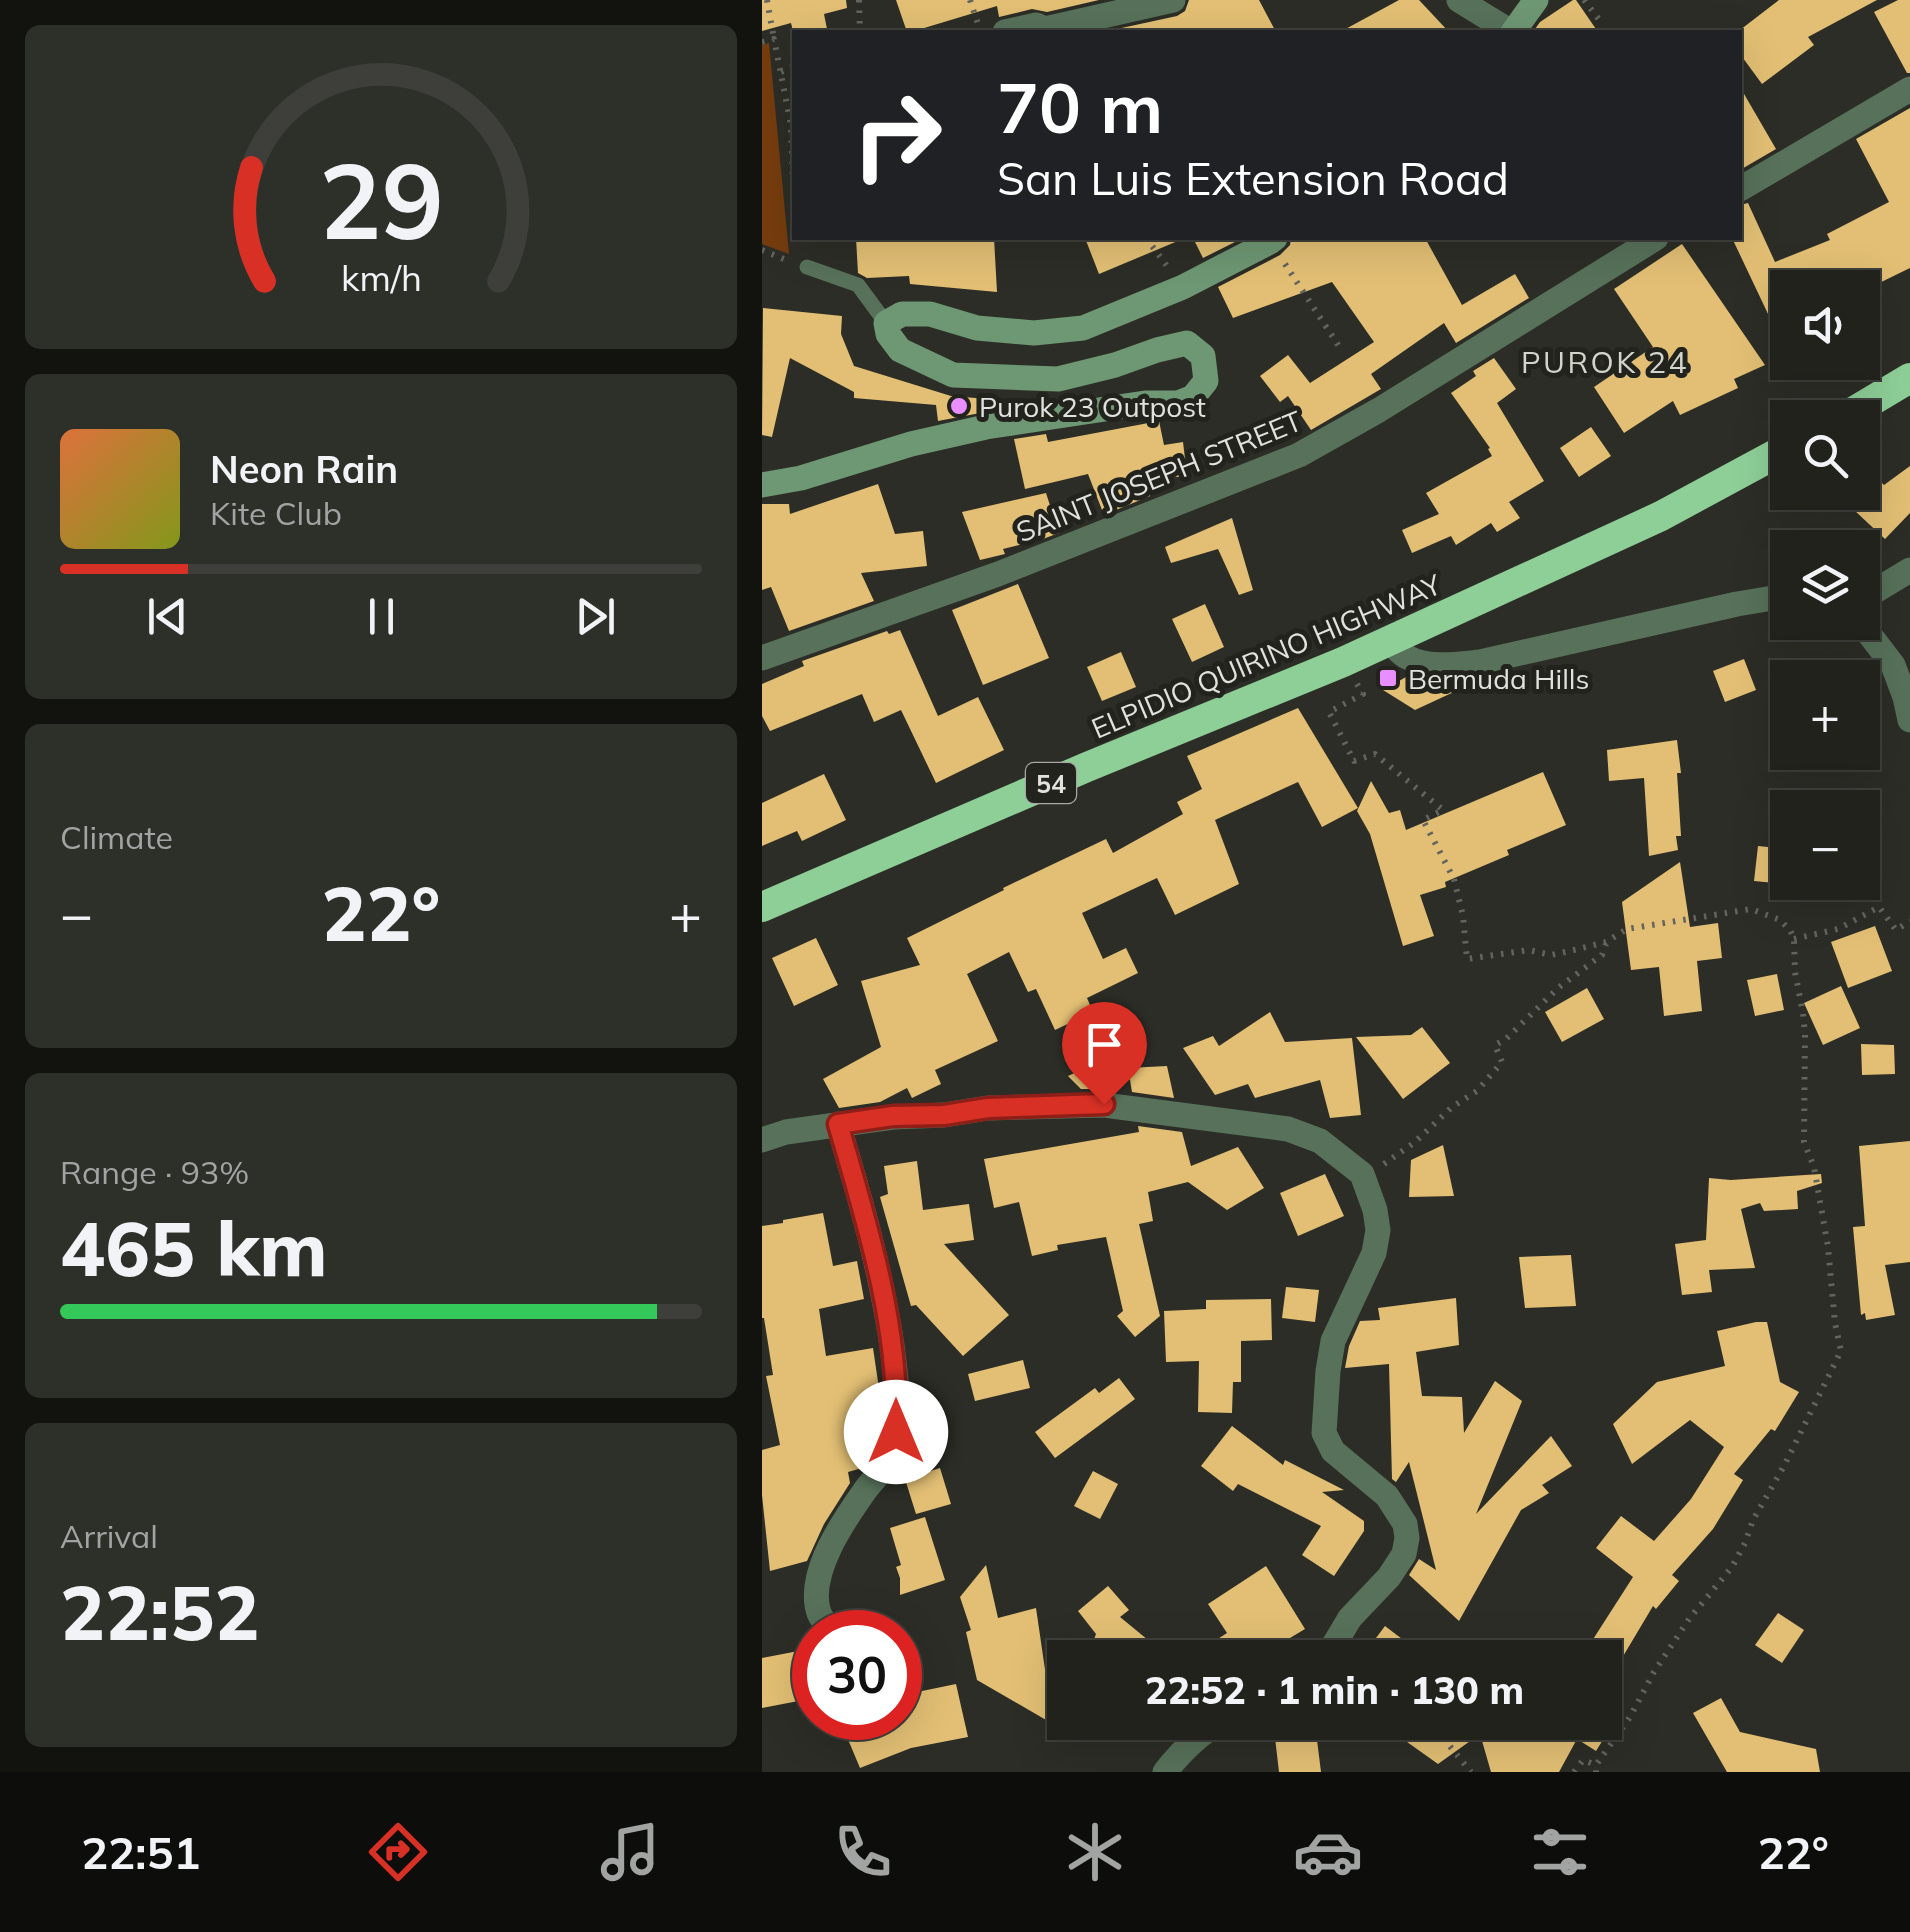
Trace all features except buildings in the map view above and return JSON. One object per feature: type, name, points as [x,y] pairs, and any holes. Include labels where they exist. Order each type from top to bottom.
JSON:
[{"type":"highway","points":[[1873,400],[1910,378]]},
{"type":"highway","name":"ELPIDIO QUIRINO HIGHWAY","points":[[762,907],[1389,640],[1661,516],[1770,457]]},
{"type":"street","points":[[1014,30],[1036,25],[1045,30],[1173,0]]},
{"type":"street","points":[[1460,0],[1509,30]]},
{"type":"street","points":[[1514,30],[1536,0]]},
{"type":"street","points":[[1742,188],[1910,89]]},
{"type":"street","points":[[762,484],[802,478],[911,444],[986,427],[1144,404],[1178,403],[1193,396],[1206,382],[1204,356],[1187,343],[1058,379],[953,375],[900,350],[888,334],[886,323],[902,314],[930,314],[977,328],[1034,333],[1082,328],[1183,287],[1273,240]]},
{"type":"street","name":"SAINT JOSEPH STREET","points":[[762,658],[998,574],[1299,455],[1379,410],[1653,240]]},
{"type":"street","points":[[1880,588],[1910,570]]},
{"type":"street","points":[[1389,640],[1406,657],[1456,665],[1770,599]]},
{"type":"street","points":[[1874,640],[1892,664],[1910,720]]},
{"type":"street","points":[[762,1140],[786,1132],[893,1116],[1104,1104],[1288,1129],[1320,1142],[1362,1174],[1376,1210],[1378,1230],[1374,1253],[1333,1342],[1324,1433],[1333,1451],[1388,1496],[1405,1524],[1408,1538],[1404,1554],[1389,1576],[1350,1618],[1337,1640]]},
{"type":"street","points":[[819,1610],[817,1580],[823,1561],[887,1462],[896,1432],[896,1375],[884,1298],[838,1124]]},
{"type":"street","points":[[1165,1772],[1196,1740]]},
{"type":"lane","points":[[807,267],[858,284],[886,323]]},
{"type":"path","points":[[767,0],[791,125],[792,153]]},
{"type":"path","points":[[859,0],[860,30]]},
{"type":"path","points":[[970,0],[980,30]]},
{"type":"path","points":[[1584,0],[1601,22]]},
{"type":"path","points":[[762,42],[774,39]]},
{"type":"path","points":[[781,72],[792,67]]},
{"type":"path","points":[[1273,240],[1342,350]]},
{"type":"path","points":[[1363,694],[1329,712],[1354,761],[1375,754],[1443,810],[1423,820],[1454,879],[1464,916],[1468,959],[1529,950],[1552,955],[1606,942],[1627,929],[1752,909],[1780,920],[1794,940],[1798,997],[1804,1013],[1804,1142],[1820,1199],[1841,1351],[1732,1567],[1689,1619],[1596,1769],[1583,1760],[1574,1772]]},
{"type":"path","points":[[1794,940],[1838,928],[1879,907],[1896,930],[1910,921]]},
{"type":"path","points":[[1362,1174],[1392,1160],[1452,1107],[1477,1091],[1502,1062],[1494,1046],[1602,954],[1606,942]]},
{"type":"path","points":[[1445,1740],[1471,1772]]},
{"type":"shaded area","points":[[769,43],[789,254],[762,244],[762,45]]},
{"type":"place","name":"Purok 23 Outpost","points":[[959,406]]},
{"type":"place","name":"Bermuda Hills","points":[[1388,678]]},
{"type":"district","name":"PUROK 24","points":[[1605,362]]},
{"type":"route","points":[[896,1432],[896,1375],[884,1298],[838,1124],[988,1108],[1104,1104]]}]
